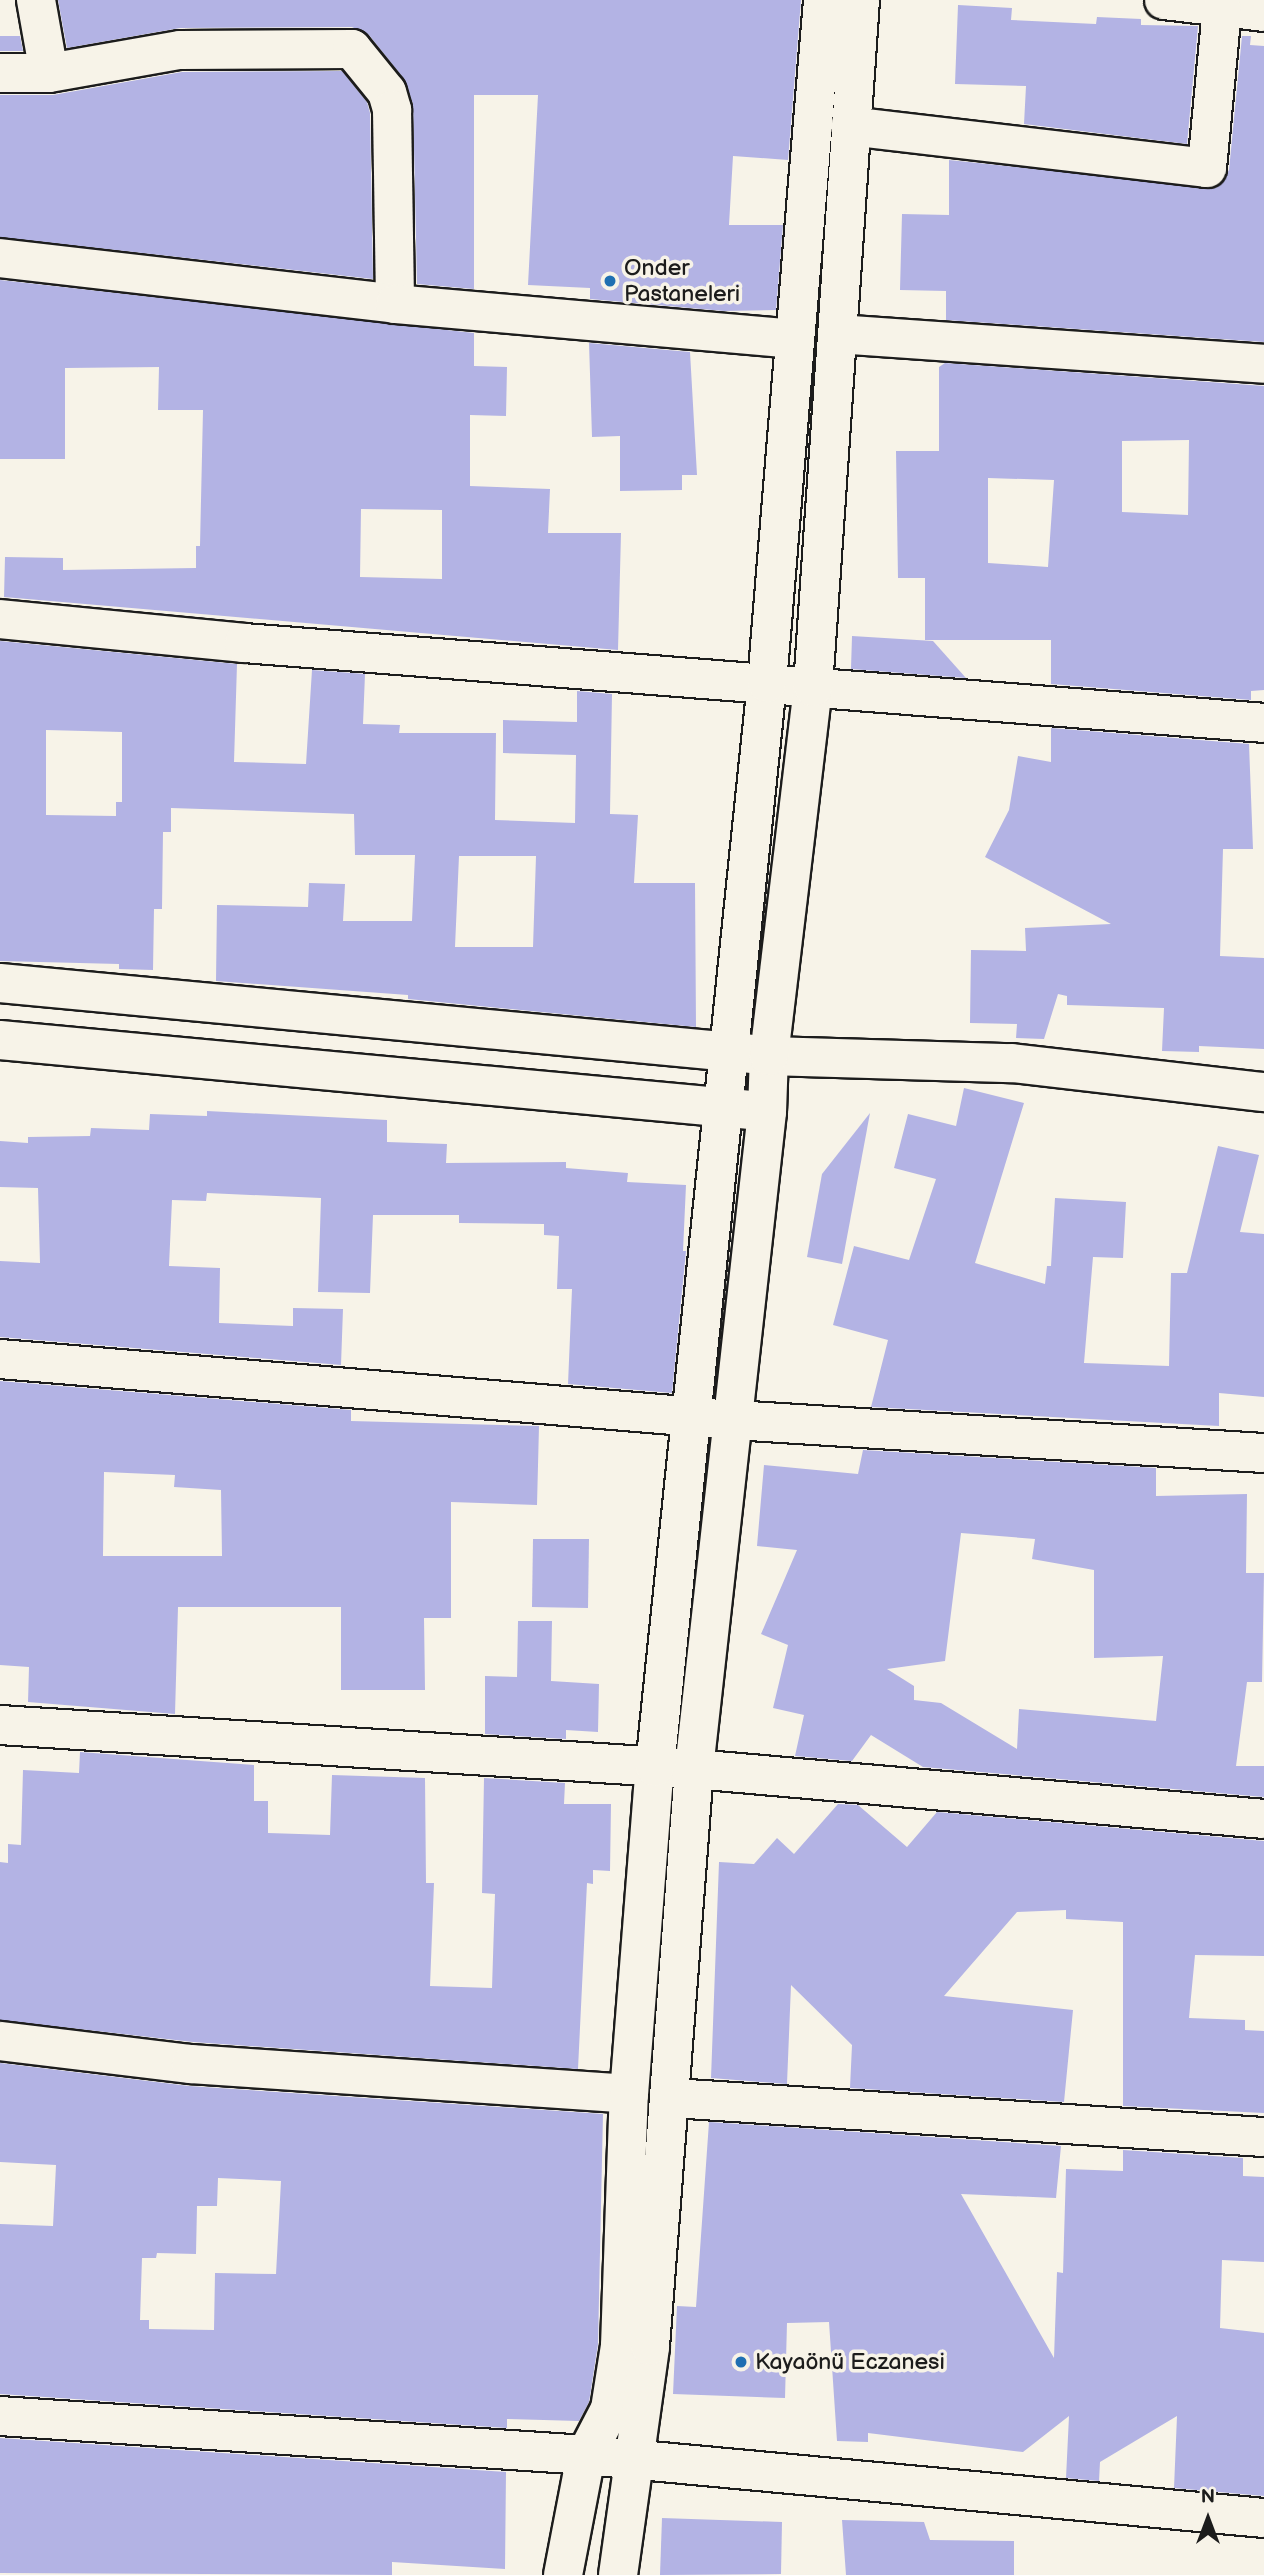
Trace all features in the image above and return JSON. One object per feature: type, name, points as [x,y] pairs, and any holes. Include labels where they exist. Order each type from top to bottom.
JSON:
[{"type":"street","points":[[36,0],[48,73]]},
{"type":"street","points":[[564,2575],[586,2455],[610,2409],[617,2375],[629,2094],[655,1767],[767,682],[793,339],[823,0]]},
{"type":"street","points":[[618,2575],[638,2457],[673,2098],[694,1769],[767,1112],[769,1056],[813,687],[860,0]]},
{"type":"street","points":[[1164,0],[1222,10],[1264,12]]},
{"type":"street","points":[[850,126],[1207,168],[1222,10]]},
{"type":"street","points":[[0,73],[48,73],[180,50],[352,49],[387,92],[392,110],[395,304]]},
{"type":"street","points":[[0,258],[395,304],[793,339]]},
{"type":"street","points":[[838,334],[1264,364]]},
{"type":"street","points":[[0,619],[244,643],[1264,723]]},
{"type":"street","points":[[0,984],[769,1056],[1012,1063],[1264,1092]]},
{"type":"street","points":[[0,1040],[767,1112]]},
{"type":"street","points":[[0,1359],[733,1420],[1264,1452]]},
{"type":"street","points":[[0,1725],[694,1769],[1264,1819]]},
{"type":"street","points":[[0,2041],[191,2064],[629,2094]]},
{"type":"street","points":[[673,2098],[1264,2137]]},
{"type":"street","points":[[0,2416],[638,2457],[1264,2518]]},
{"type":"building","points":[[58,0],[801,0],[788,160],[733,156],[729,225],[783,225],[776,310],[724,311],[590,299],[590,288],[528,285],[538,95],[474,95],[474,289],[417,284],[413,104],[404,79],[369,35],[352,27],[180,28],[67,48]]},
{"type":"building","points":[[958,5],[1012,8],[1011,20],[1096,24],[1097,17],[1141,19],[1141,25],[1198,26],[1187,144],[1024,124],[1026,86],[955,84]]},
{"type":"building","points":[[0,36],[20,36],[23,51],[0,51]]},
{"type":"building","points":[[1242,36],[1251,36],[1250,45],[1264,46],[1264,342],[946,320],[946,291],[900,290],[902,214],[949,215],[949,160],[1216,188],[1229,170]]},
{"type":"building","points":[[342,71],[367,102],[370,113],[373,279],[0,237],[0,95],[53,95],[182,72]]},
{"type":"building","points":[[0,280],[474,333],[474,366],[507,367],[506,416],[470,415],[470,486],[550,489],[548,533],[621,533],[618,650],[4,597],[5,557],[63,558],[63,570],[196,568],[196,546],[200,546],[203,410],[158,410],[159,367],[65,368],[65,459],[0,459]],"holes":[[[361,509],[442,510],[442,579],[360,577]]]},
{"type":"building","points":[[589,343],[690,352],[697,475],[682,475],[682,490],[620,491],[620,436],[592,437]]},
{"type":"building","points":[[945,363],[1264,386],[1264,690],[1251,691],[1251,700],[1051,684],[1051,640],[925,640],[925,578],[898,578],[896,451],[939,451],[939,367]],"holes":[[[1189,440],[1188,515],[1122,512],[1122,441]],[[988,478],[1054,480],[1048,567],[988,563]]]},
{"type":"building","points":[[852,636],[933,641],[966,678],[851,669]]},
{"type":"building","points":[[0,641],[237,664],[234,762],[306,764],[312,670],[365,674],[363,724],[400,725],[399,733],[496,733],[495,820],[575,823],[576,755],[503,753],[503,720],[577,722],[577,691],[612,694],[610,814],[638,815],[634,883],[695,883],[696,1027],[408,999],[408,995],[216,981],[217,905],[308,907],[309,883],[345,884],[343,921],[412,921],[415,855],[355,855],[354,814],[171,808],[171,832],[163,832],[162,909],[154,909],[153,970],[119,969],[119,964],[0,961]],"holes":[[[46,730],[122,732],[122,802],[116,802],[116,816],[46,815]],[[459,856],[536,856],[533,947],[455,947]]]},
{"type":"building","points":[[1051,728],[1249,744],[1253,849],[1223,849],[1220,956],[1264,958],[1264,1049],[1199,1046],[1199,1052],[1162,1051],[1164,1008],[1067,1005],[1067,996],[1058,994],[1044,1039],[1016,1038],[1017,1024],[970,1023],[971,950],[1026,951],[1025,928],[1111,924],[985,857],[1009,810],[1018,756],[1051,762]]},
{"type":"building","points":[[964,1088],[1024,1103],[975,1263],[1045,1284],[1047,1266],[1051,1266],[1055,1198],[1126,1202],[1123,1258],[1093,1257],[1084,1363],[1169,1366],[1171,1273],[1187,1273],[1218,1146],[1259,1155],[1240,1232],[1264,1234],[1264,1397],[1219,1393],[1219,1426],[871,1407],[888,1340],[833,1325],[854,1246],[909,1260],[936,1179],[894,1168],[908,1114],[956,1126]]},
{"type":"building","points":[[207,1111],[387,1120],[387,1142],[447,1144],[446,1163],[566,1162],[566,1168],[628,1173],[627,1182],[686,1185],[683,1251],[686,1251],[672,1393],[568,1384],[572,1289],[557,1289],[559,1236],[544,1235],[544,1224],[459,1223],[459,1215],[373,1215],[370,1293],[318,1292],[321,1198],[207,1193],[206,1201],[172,1200],[169,1266],[220,1268],[219,1323],[293,1326],[293,1308],[343,1309],[341,1365],[0,1337],[0,1261],[40,1263],[38,1188],[0,1187],[0,1141],[28,1143],[28,1137],[90,1136],[91,1128],[149,1130],[150,1114],[207,1116]]},
{"type":"building","points":[[870,1113],[842,1264],[807,1257],[822,1174]]},
{"type":"building","points":[[0,1381],[351,1410],[351,1421],[539,1426],[537,1505],[451,1502],[451,1618],[424,1618],[425,1690],[341,1690],[341,1607],[178,1607],[175,1714],[28,1702],[29,1667],[0,1665]],"holes":[[[104,1472],[175,1475],[174,1487],[221,1490],[222,1556],[103,1556]]]},
{"type":"building","points":[[863,1450],[1156,1468],[1156,1496],[1247,1494],[1246,1573],[1264,1573],[1262,1682],[1247,1682],[1236,1766],[1264,1766],[1264,1797],[923,1767],[871,1735],[852,1761],[795,1756],[804,1715],[773,1708],[788,1645],[761,1634],[797,1550],[757,1546],[764,1465],[858,1474]],"holes":[[[961,1533],[1035,1539],[1032,1559],[1094,1570],[1094,1658],[1163,1656],[1156,1721],[1019,1709],[1017,1749],[941,1703],[914,1700],[914,1686],[887,1669],[945,1661]]]},
{"type":"building","points":[[533,1539],[589,1539],[588,1608],[532,1607]]},
{"type":"building","points":[[518,1621],[552,1621],[551,1681],[599,1684],[598,1732],[566,1730],[566,1739],[485,1734],[485,1676],[517,1677]]},
{"type":"building","points":[[80,1752],[254,1765],[254,1801],[268,1801],[268,1833],[330,1835],[332,1775],[425,1778],[426,1883],[434,1883],[430,1986],[492,1988],[495,1894],[482,1893],[484,1778],[565,1783],[564,1804],[611,1804],[610,1871],[593,1870],[593,1884],[587,1883],[578,2069],[193,2042],[0,2020],[0,1862],[8,1863],[8,1844],[21,1845],[23,1770],[79,1773]]},
{"type":"building","points":[[838,1804],[858,1805],[907,1847],[937,1812],[1264,1841],[1264,1956],[1195,1955],[1189,2018],[1245,2020],[1245,2030],[1264,2031],[1264,2113],[1123,2106],[1123,1922],[1066,1919],[1066,1910],[1017,1912],[944,1996],[1073,2010],[1064,2102],[850,2088],[852,2045],[791,1985],[787,2084],[711,2078],[719,1862],[754,1864],[777,1838],[794,1854]]},
{"type":"building","points":[[0,2063],[189,2086],[603,2114],[598,2344],[589,2402],[579,2421],[507,2419],[507,2428],[0,2394],[0,2224],[53,2226],[56,2165],[0,2162]],"holes":[[[218,2178],[281,2181],[276,2274],[215,2273],[214,2330],[149,2329],[149,2320],[140,2320],[142,2258],[156,2258],[157,2253],[196,2254],[197,2206],[217,2206]]]},
{"type":"building","points":[[709,2122],[1061,2146],[1056,2198],[961,2194],[1054,2358],[1057,2272],[1063,2273],[1066,2169],[1123,2171],[1123,2150],[1243,2158],[1243,2176],[1264,2177],[1264,2262],[1222,2260],[1220,2328],[1264,2333],[1264,2496],[1174,2488],[1177,2416],[1100,2462],[1099,2481],[1066,2478],[1069,2416],[1023,2452],[868,2433],[868,2442],[837,2441],[829,2322],[787,2323],[785,2398],[673,2394],[677,2306],[696,2307]]},
{"type":"building","points":[[0,2438],[506,2472],[505,2569],[392,2562],[392,2575],[0,2573]]},
{"type":"building","points":[[662,2518],[782,2522],[781,2574],[660,2575]]},
{"type":"building","points":[[842,2520],[924,2522],[930,2540],[1014,2541],[1014,2575],[846,2575]]},
{"type":"place","name":"Onder Pastaneleri","points":[[610,281]]},
{"type":"place","name":"Kayaönü Eczanesi","points":[[741,2362]]}]
